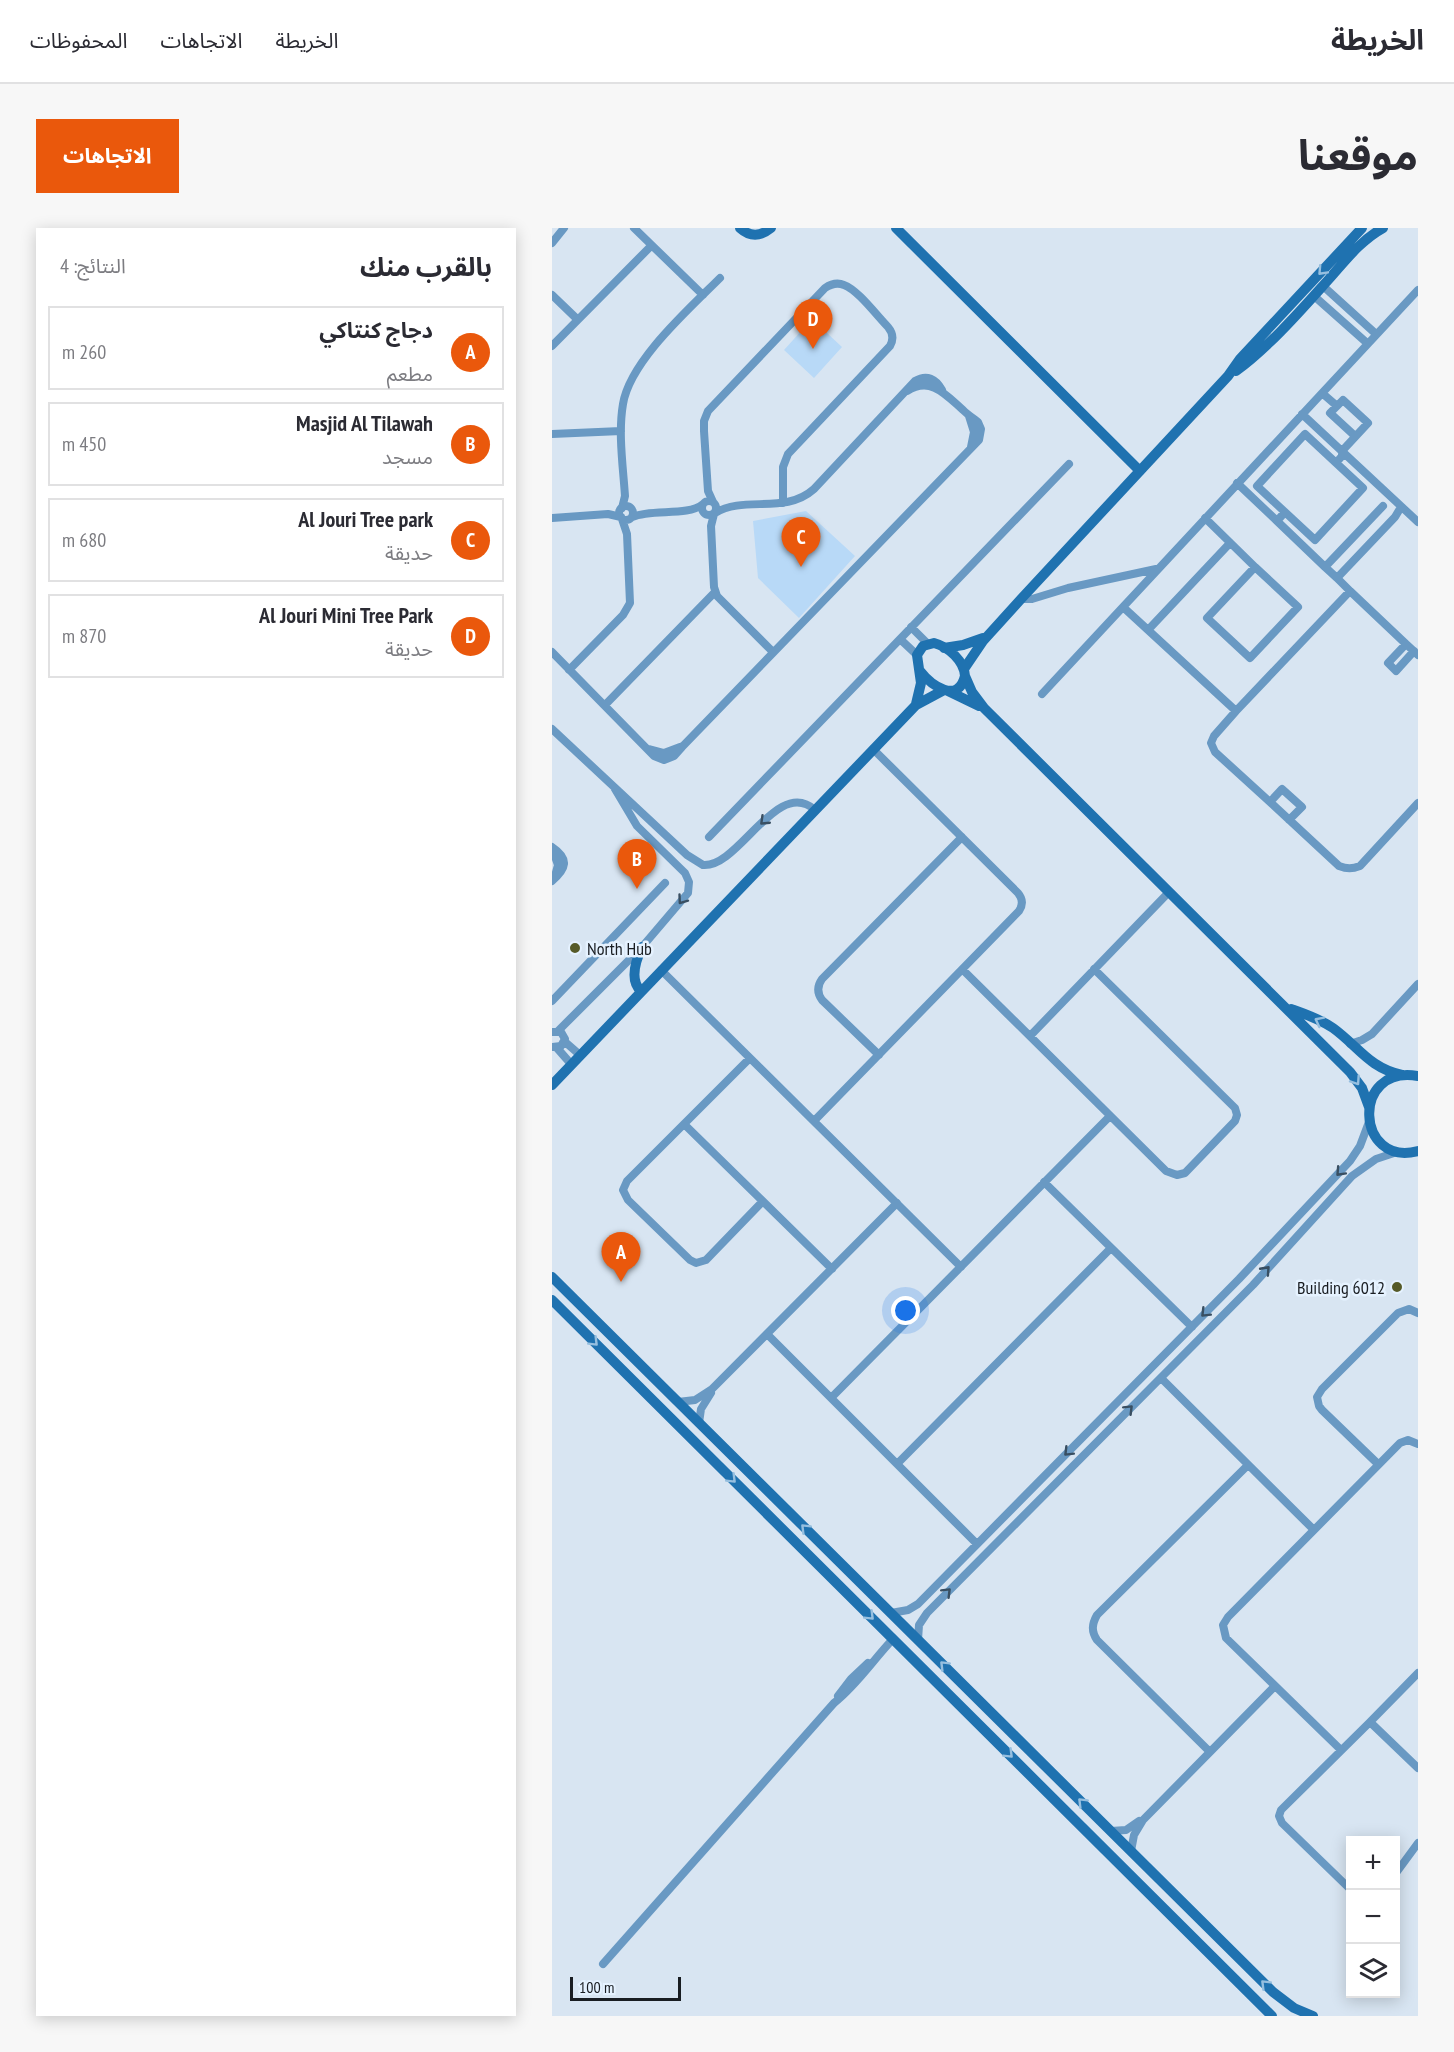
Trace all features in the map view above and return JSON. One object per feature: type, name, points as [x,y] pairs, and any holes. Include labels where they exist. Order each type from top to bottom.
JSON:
[{"type":"street","points":[[552,243],[564,228]]},
{"type":"street","points":[[633,228],[703,295]]},
{"type":"street","points":[[740,228],[752,235],[758,235],[771,228]]},
{"type":"street","points":[[896,228],[1140,471]]},
{"type":"street","points":[[552,1085],[915,705],[946,690],[957,689],[961,686],[965,673],[989,635],[1362,228]]},
{"type":"street","points":[[1228,376],[1254,357],[1359,246],[1383,228]]},
{"type":"street","points":[[552,346],[651,246]]},
{"type":"street","points":[[569,670],[628,608],[631,598],[621,431],[622,405],[633,373],[646,355],[720,278]]},
{"type":"street","points":[[709,503],[704,426],[708,411],[825,288],[841,284],[853,291],[888,327],[893,340],[890,346],[788,454],[783,467],[783,503]]},
{"type":"street","points":[[1323,285],[1376,334]]},
{"type":"street","points":[[1042,694],[1418,290]]},
{"type":"street","points":[[552,295],[577,320]]},
{"type":"street","points":[[1314,296],[1367,343]]},
{"type":"street","points":[[552,518],[693,510],[709,514],[727,508],[796,500],[809,494],[915,381],[925,377],[935,380],[942,391],[969,416],[974,432],[970,448],[681,747],[668,753],[649,748],[552,652]]},
{"type":"street","points":[[1322,393],[1337,406]]},
{"type":"street","points":[[1336,463],[1342,456],[1342,451],[1368,423],[1343,400],[1330,413],[1355,436]]},
{"type":"street","points":[[1302,414],[1418,522]]},
{"type":"street","points":[[552,435],[621,431]]},
{"type":"street","points":[[1305,434],[1364,488],[1315,540],[1285,512],[1257,486],[1305,434]]},
{"type":"street","points":[[709,837],[1068,464]]},
{"type":"street","points":[[1237,483],[1416,653],[1396,671],[1388,663],[1406,644]]},
{"type":"street","points":[[1325,567],[1383,506],[1389,495]]},
{"type":"street","points":[[709,503],[702,510],[709,514]]},
{"type":"street","points":[[709,503],[717,508],[709,514]]},
{"type":"street","points":[[693,510],[709,503],[727,508]]},
{"type":"street","points":[[1383,506],[1395,517]]},
{"type":"street","points":[[1337,578],[1395,517],[1401,507]]},
{"type":"street","points":[[1277,521],[1285,512]]},
{"type":"street","points":[[709,514],[715,592],[722,603],[772,651]]},
{"type":"street","points":[[1205,518],[1298,608],[1250,658],[1207,618],[1255,567]]},
{"type":"street","points":[[1148,630],[1230,543]]},
{"type":"street","points":[[1334,557],[1346,568]]},
{"type":"street","points":[[1021,599],[1032,599],[1068,588],[1158,568]]},
{"type":"street","points":[[1350,591],[1214,736],[1211,743],[1212,748],[1339,866],[1347,870],[1360,867],[1418,803]]},
{"type":"street","points":[[605,705],[715,592]]},
{"type":"street","points":[[1123,607],[1236,711]]},
{"type":"street","points":[[911,627],[928,644]]},
{"type":"street","points":[[945,648],[972,643],[989,635]]},
{"type":"street","points":[[900,639],[917,655]]},
{"type":"street","points":[[915,705],[921,688],[917,655],[923,646],[934,643],[956,657],[972,692],[984,708],[1350,1072],[1362,1088],[1369,1107]]},
{"type":"street","points":[[920,671],[931,682],[984,708]]},
{"type":"street","points":[[552,729],[697,863],[714,864],[724,858],[778,809],[790,804],[803,803],[815,810]]},
{"type":"street","points":[[814,1121],[963,970],[1019,911],[1022,902],[1018,893],[873,749]]},
{"type":"street","points":[[580,1054],[564,1041],[563,1034],[554,1031],[642,947],[688,893],[687,877],[641,831],[614,788]]},
{"type":"street","points":[[1270,802],[1282,789],[1302,807],[1289,820]]},
{"type":"street","points":[[641,831],[645,824],[652,822]]},
{"type":"street","points":[[879,1055],[822,1000],[818,986],[822,979],[962,837]]},
{"type":"street","points":[[552,848],[561,855],[564,862],[563,871],[553,881]]},
{"type":"street","points":[[676,864],[687,855]]},
{"type":"street","points":[[552,1001],[665,883]]},
{"type":"street","points":[[1030,1036],[1169,892]]},
{"type":"street","points":[[641,991],[636,987],[634,979],[642,947]]},
{"type":"street","points":[[963,970],[1166,1171],[1177,1175],[1188,1170],[1233,1124],[1237,1115],[1233,1106],[1094,969]]},
{"type":"street","points":[[661,970],[961,1267]]},
{"type":"street","points":[[1350,1044],[1372,1034],[1418,984]]},
{"type":"street","points":[[1287,1008],[1325,1023],[1377,1066],[1402,1075],[1418,1076]]},
{"type":"street","points":[[564,1041],[562,1045],[554,1047],[567,1068]]},
{"type":"street","points":[[750,1058],[625,1184],[623,1190],[628,1200],[690,1260],[696,1263],[706,1260],[762,1202]]},
{"type":"street","points":[[552,1080],[567,1068]]},
{"type":"street","points":[[1397,1152],[1382,1144],[1372,1130],[1369,1122],[1369,1107],[1380,1086],[1402,1075]]},
{"type":"street","points":[[831,1398],[1110,1116]]},
{"type":"street","points":[[891,1613],[908,1610],[918,1604],[1192,1327],[1350,1161],[1360,1146],[1369,1122]]},
{"type":"street","points":[[684,1124],[832,1269]]},
{"type":"street","points":[[918,1640],[919,1625],[927,1612],[1253,1285],[1357,1171],[1376,1159],[1397,1152],[1416,1153]]},
{"type":"street","points":[[1044,1182],[1192,1327]]},
{"type":"street","points":[[678,1402],[695,1400],[712,1389],[897,1203]]},
{"type":"street","points":[[897,1464],[1111,1248]]},
{"type":"street","points":[[552,1277],[1279,1998],[1294,2008],[1313,2016]]},
{"type":"street","points":[[552,1300],[1272,2016]]},
{"type":"street","points":[[1378,1464],[1318,1406],[1317,1397],[1322,1389],[1398,1313],[1409,1309],[1418,1313]]},
{"type":"street","points":[[767,1334],[977,1545]]},
{"type":"street","points":[[1161,1378],[1314,1530]]},
{"type":"street","points":[[699,1423],[701,1409],[712,1389]]},
{"type":"street","points":[[1341,1750],[1226,1638],[1223,1625],[1228,1617],[1378,1464],[1403,1441],[1418,1444]]},
{"type":"street","points":[[1210,1752],[1097,1640],[1092,1630],[1097,1615],[1248,1465]]},
{"type":"street","points":[[603,1964],[834,1703],[852,1688],[873,1660],[893,1639]]},
{"type":"street","points":[[1346,1885],[1282,1823],[1279,1816],[1283,1807],[1418,1673]]},
{"type":"street","points":[[1131,1851],[1134,1835],[1143,1820],[1275,1686]]},
{"type":"street","points":[[1370,1722],[1418,1768]]},
{"type":"street","points":[[1110,1831],[1126,1830],[1143,1820]]},
{"type":"street","points":[[1400,1866],[1418,1843]]},
{"type":"shaded area","points":[[812,319],[842,347],[814,378],[784,350]]},
{"type":"shaded area","points":[[806,511],[855,556],[799,618],[758,578],[753,521]]},
{"type":"place","name":"Al Jouri Mini Tree Park","points":[[813,349]]},
{"type":"place","name":"Al Jouri Tree park","points":[[801,567]]},
{"type":"place","name":"Masjid Al Tilawah","points":[[637,889]]},
{"type":"place","name":"North Hub","points":[[575,948]]},
{"type":"place","name":"دجاج كنتاكي","points":[[621,1282]]},
{"type":"place","name":"Building 6012","points":[[1397,1287]]}]
